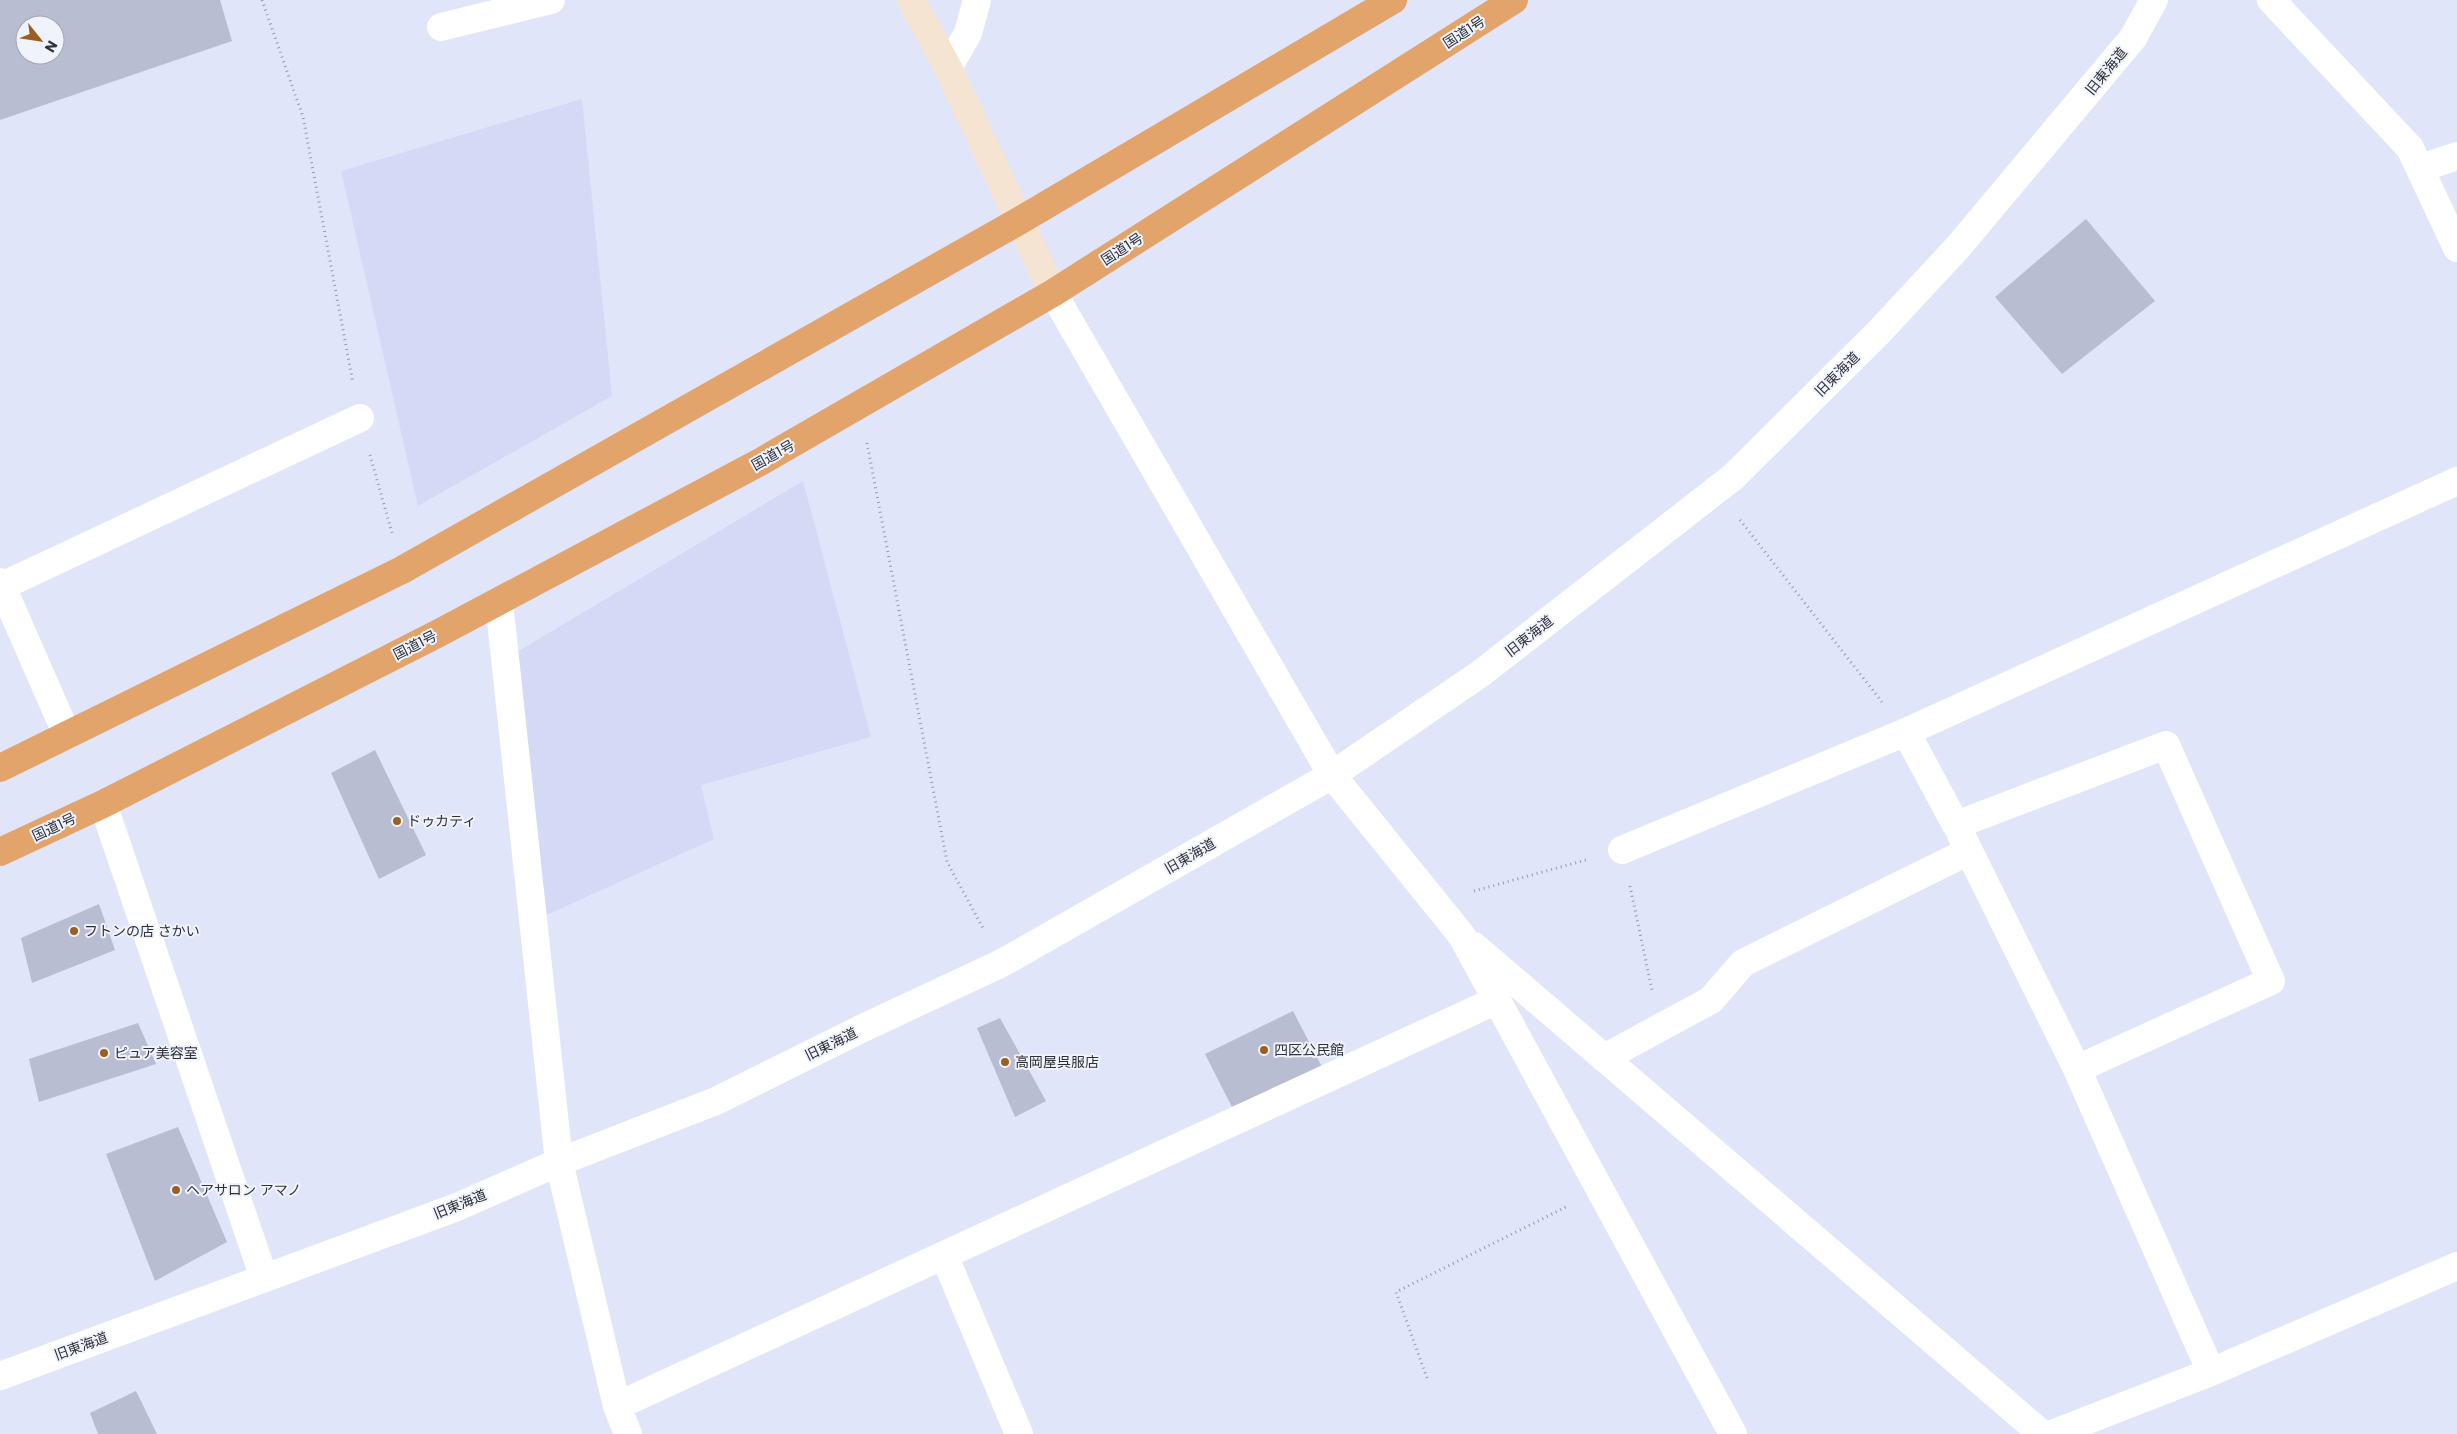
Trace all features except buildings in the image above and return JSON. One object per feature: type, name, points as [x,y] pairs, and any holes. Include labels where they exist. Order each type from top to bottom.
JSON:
[{"type":"highway","points":[[0,768],[402,570],[1019,221],[1392,0]]},
{"type":"highway","name":"国道1号","points":[[0,852],[103,804],[499,602],[762,462],[1053,293],[1514,0]]},
{"type":"street","points":[[441,27],[551,0]]},
{"type":"street","points":[[911,0],[948,68],[1053,293],[1332,775],[1462,936],[1733,1434]]},
{"type":"street","points":[[948,68],[968,33],[977,0]]},
{"type":"street","name":"旧東海道","points":[[0,1376],[457,1206],[558,1162],[716,1101],[863,1028],[1002,963],[1332,775],[1480,674],[1733,477],[1879,332],[1958,247],[2133,38],[2154,0]]},
{"type":"street","points":[[2271,0],[2410,148],[2457,248]]},
{"type":"street","points":[[2421,168],[2457,156]]},
{"type":"street","points":[[67,735],[1,585],[360,418]]},
{"type":"street","points":[[1622,850],[1906,732],[2457,481]]},
{"type":"street","points":[[499,602],[558,1162],[617,1406],[628,1434]]},
{"type":"street","points":[[1906,732],[1956,825],[2077,1068],[2211,1372]]},
{"type":"street","points":[[1956,825],[2166,745],[2271,981],[2077,1068]]},
{"type":"street","points":[[103,804],[264,1278]]},
{"type":"street","points":[[1604,1058],[1710,1000],[1742,963],[1969,851]]},
{"type":"street","points":[[1462,936],[2042,1434]]},
{"type":"street","points":[[617,1406],[1496,1000]]},
{"type":"street","points":[[944,1255],[1019,1434]]},
{"type":"street","points":[[2052,1434],[2211,1372],[2457,1266]]},
{"type":"path","points":[[262,0],[303,117],[360,418],[402,570]]},
{"type":"path","points":[[860,405],[947,862],[1002,963]]},
{"type":"path","points":[[1717,490],[1906,732]]},
{"type":"path","points":[[1435,902],[1622,850],[1660,1028]]},
{"type":"path","points":[[1426,1378],[1396,1292],[1600,1190]]},
{"type":"shaded area","points":[[582,99],[612,396],[418,506],[341,171]]},
{"type":"shaded area","points":[[803,481],[871,737],[701,785],[714,839],[540,918],[512,655]]},
{"type":"place","name":"ドゥカティ","points":[[397,821]]},
{"type":"place","name":"フトンの店 さかい","points":[[74,931]]},
{"type":"place","name":"四区公民館","points":[[1264,1050]]},
{"type":"place","name":"ピュア美容室","points":[[104,1053]]},
{"type":"place","name":"高岡屋呉服店","points":[[1005,1062]]},
{"type":"place","name":"ヘアサロン アマノ","points":[[176,1190]]}]
